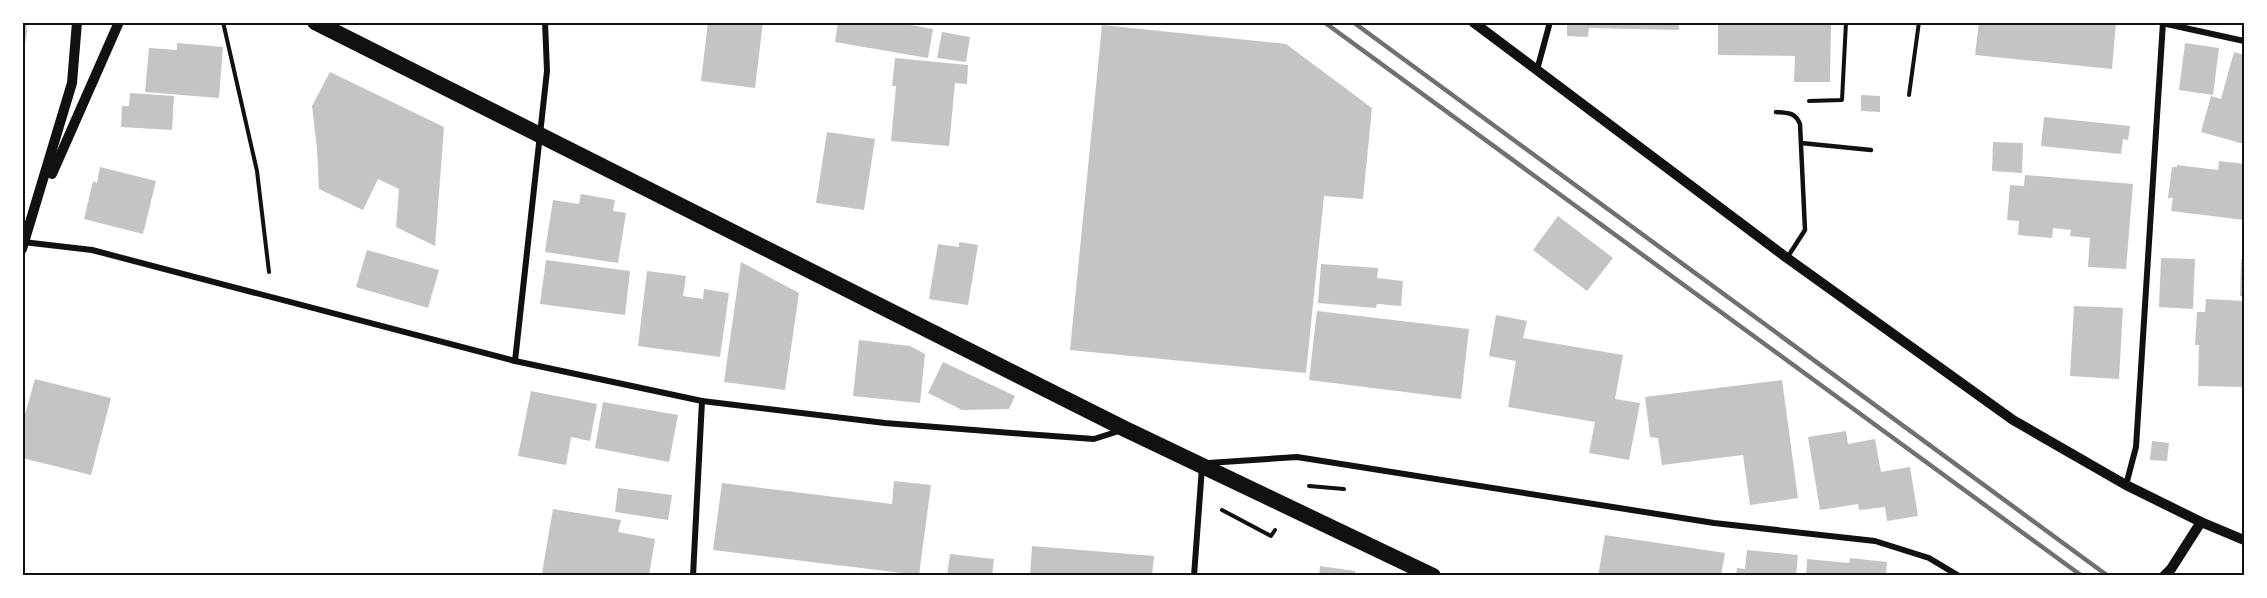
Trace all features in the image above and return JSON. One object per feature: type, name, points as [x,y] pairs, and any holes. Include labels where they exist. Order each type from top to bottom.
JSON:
[{"type":"highway","points":[[315,22],[1125,429],[1433,576]]},
{"type":"street","points":[[36,210],[72,83],[77,22]]},
{"type":"street","points":[[119,22],[23,244],[92,250],[515,361],[702,401],[885,423],[1059,437],[1094,439],[1125,429]]},
{"type":"street","points":[[515,361],[547,70],[545,22]]},
{"type":"street","points":[[1473,22],[1787,258],[2013,420],[2126,485],[2201,522],[2244,540]]},
{"type":"street","points":[[1537,70],[1550,22]]},
{"type":"street","points":[[2126,485],[2136,447],[2162,23],[2244,41]]},
{"type":"street","points":[[693,576],[702,401]]},
{"type":"street","points":[[1194,576],[1202,464],[1297,457],[1714,523],[1875,541],[1929,558],[1959,576]]},
{"type":"street","points":[[2164,576],[2171,569],[2201,522]]},
{"type":"lane","points":[[1776,112],[1792,113],[1800,124],[1805,230],[1787,258]]},
{"type":"lane","points":[[1801,143],[1870,150]]},
{"type":"path","points":[[224,22],[257,171],[269,272]]},
{"type":"path","points":[[1797,117],[1804,101],[1842,100],[1846,22]]},
{"type":"path","points":[[1910,95],[1919,22]]},
{"type":"path","points":[[1299,485],[1345,489]]},
{"type":"path","points":[[1222,510],[1271,537]]},
{"type":"building","points":[[22,22],[26,22],[27,32],[23,57]]},
{"type":"building","points":[[708,22],[763,22],[755,88],[701,81]]},
{"type":"building","points":[[838,22],[894,22],[933,29],[928,58],[835,42]]},
{"type":"building","points":[[1567,22],[1679,22],[1679,30],[1589,28],[1588,37],[1567,36]]},
{"type":"building","points":[[1718,22],[1831,22],[1830,82],[1794,82],[1795,56],[1718,55]]},
{"type":"building","points":[[1979,22],[2116,22],[2112,69],[1975,55]]},
{"type":"building","points":[[1102,25],[1286,44],[1372,108],[1363,199],[1324,196],[1306,373],[1070,350]]},
{"type":"building","points":[[942,32],[970,37],[966,62],[937,58]]},
{"type":"building","points":[[177,43],[223,47],[219,98],[145,92],[149,48],[177,50]]},
{"type":"building","points":[[2185,43],[2219,48],[2213,95],[2179,90]]},
{"type":"building","points":[[2234,52],[2244,55],[2244,144],[2201,132],[2211,96],[2221,99]]},
{"type":"building","points":[[895,58],[968,65],[967,84],[955,83],[949,146],[891,141],[896,86],[892,86]]},
{"type":"building","points":[[330,72],[444,127],[435,246],[396,227],[399,189],[378,179],[363,210],[319,189],[312,106]]},
{"type":"building","points":[[130,93],[174,96],[172,130],[121,127],[122,106],[129,106]]},
{"type":"building","points":[[1861,95],[1880,96],[1880,112],[1861,111]]},
{"type":"building","points":[[2044,117],[2130,126],[2128,140],[2123,139],[2121,154],[2041,146]]},
{"type":"building","points":[[827,132],[875,139],[864,210],[816,203]]},
{"type":"building","points":[[1993,142],[2023,143],[2022,173],[1992,171]]},
{"type":"building","points":[[2219,161],[2244,164],[2244,220],[2171,211],[2173,198],[2168,198],[2172,167],[2177,167],[2177,165],[2218,170]]},
{"type":"building","points":[[100,167],[156,181],[143,234],[84,219],[93,181],[97,183]]},
{"type":"building","points":[[2025,175],[2133,184],[2126,269],[2088,267],[2090,238],[2070,236],[2071,230],[2053,228],[2052,238],[2018,235],[2019,221],[2007,220],[2010,185],[2024,186]]},
{"type":"building","points":[[581,194],[615,200],[613,211],[626,213],[618,263],[545,252],[553,200],[579,204]]},
{"type":"building","points":[[1558,216],[1613,258],[1587,291],[1533,250]]},
{"type":"building","points":[[959,242],[978,245],[968,305],[929,299],[938,244],[959,247]]},
{"type":"building","points":[[367,250],[439,270],[428,308],[356,287]]},
{"type":"building","points":[[2161,258],[2195,259],[2193,309],[2159,307]]},
{"type":"building","points":[[2241,259],[2244,259],[2244,296],[2240,296]]},
{"type":"building","points":[[546,260],[630,271],[625,315],[540,304]]},
{"type":"building","points":[[741,262],[799,293],[785,390],[724,382]]},
{"type":"building","points":[[1321,264],[1378,268],[1377,278],[1403,281],[1401,306],[1377,304],[1376,308],[1318,303]]},
{"type":"building","points":[[647,271],[686,276],[683,296],[703,299],[704,289],[729,293],[720,357],[638,346]]},
{"type":"building","points":[[2206,299],[2244,301],[2244,387],[2198,386],[2199,345],[2195,345],[2197,312],[2205,312]]},
{"type":"building","points":[[2074,306],[2123,308],[2119,379],[2070,376]]},
{"type":"building","points":[[1317,311],[1469,329],[1461,399],[1309,380]]},
{"type":"building","points":[[1496,315],[1527,321],[1523,338],[1623,355],[1615,399],[1640,403],[1629,460],[1589,453],[1595,422],[1508,407],[1516,361],[1489,356]]},
{"type":"building","points":[[859,340],[910,346],[925,354],[920,403],[853,396]]},
{"type":"building","points":[[943,362],[1015,396],[1009,409],[962,410],[928,393]]},
{"type":"building","points":[[35,379],[111,398],[91,475],[22,458],[22,425]]},
{"type":"building","points":[[1782,380],[1798,498],[1750,505],[1743,455],[1662,465],[1658,438],[1650,437],[1645,397]]},
{"type":"building","points":[[531,391],[597,404],[590,441],[571,437],[566,465],[518,456]]},
{"type":"building","points":[[603,402],[678,415],[669,462],[595,448]]},
{"type":"building","points":[[1846,431],[1848,444],[1875,439],[1881,472],[1910,467],[1918,516],[1887,521],[1885,507],[1859,510],[1858,504],[1820,510],[1808,437]]},
{"type":"building","points":[[2152,441],[2169,443],[2167,461],[2150,460]]},
{"type":"building","points":[[894,481],[931,485],[919,575],[713,550],[722,483],[892,504]]},
{"type":"building","points":[[618,488],[672,495],[668,520],[615,512]]},
{"type":"building","points":[[553,509],[621,520],[618,532],[655,539],[649,576],[555,576],[542,573]]},
{"type":"building","points":[[1605,535],[1725,553],[1721,576],[1598,576]]},
{"type":"building","points":[[1032,546],[1154,556],[1152,576],[1030,576]]},
{"type":"building","points":[[1747,550],[1798,555],[1796,576],[1736,576],[1737,568],[1745,569]]},
{"type":"building","points":[[950,554],[994,559],[992,576],[947,576]]},
{"type":"building","points":[[1850,558],[1887,562],[1886,576],[1806,576],[1807,559],[1849,563]]},
{"type":"building","points":[[1320,566],[1355,571],[1355,576],[1319,576]]},
{"type":"railway","points":[[1324,22],[2082,576]]},
{"type":"railway","points":[[1353,22],[2108,576]]}]
